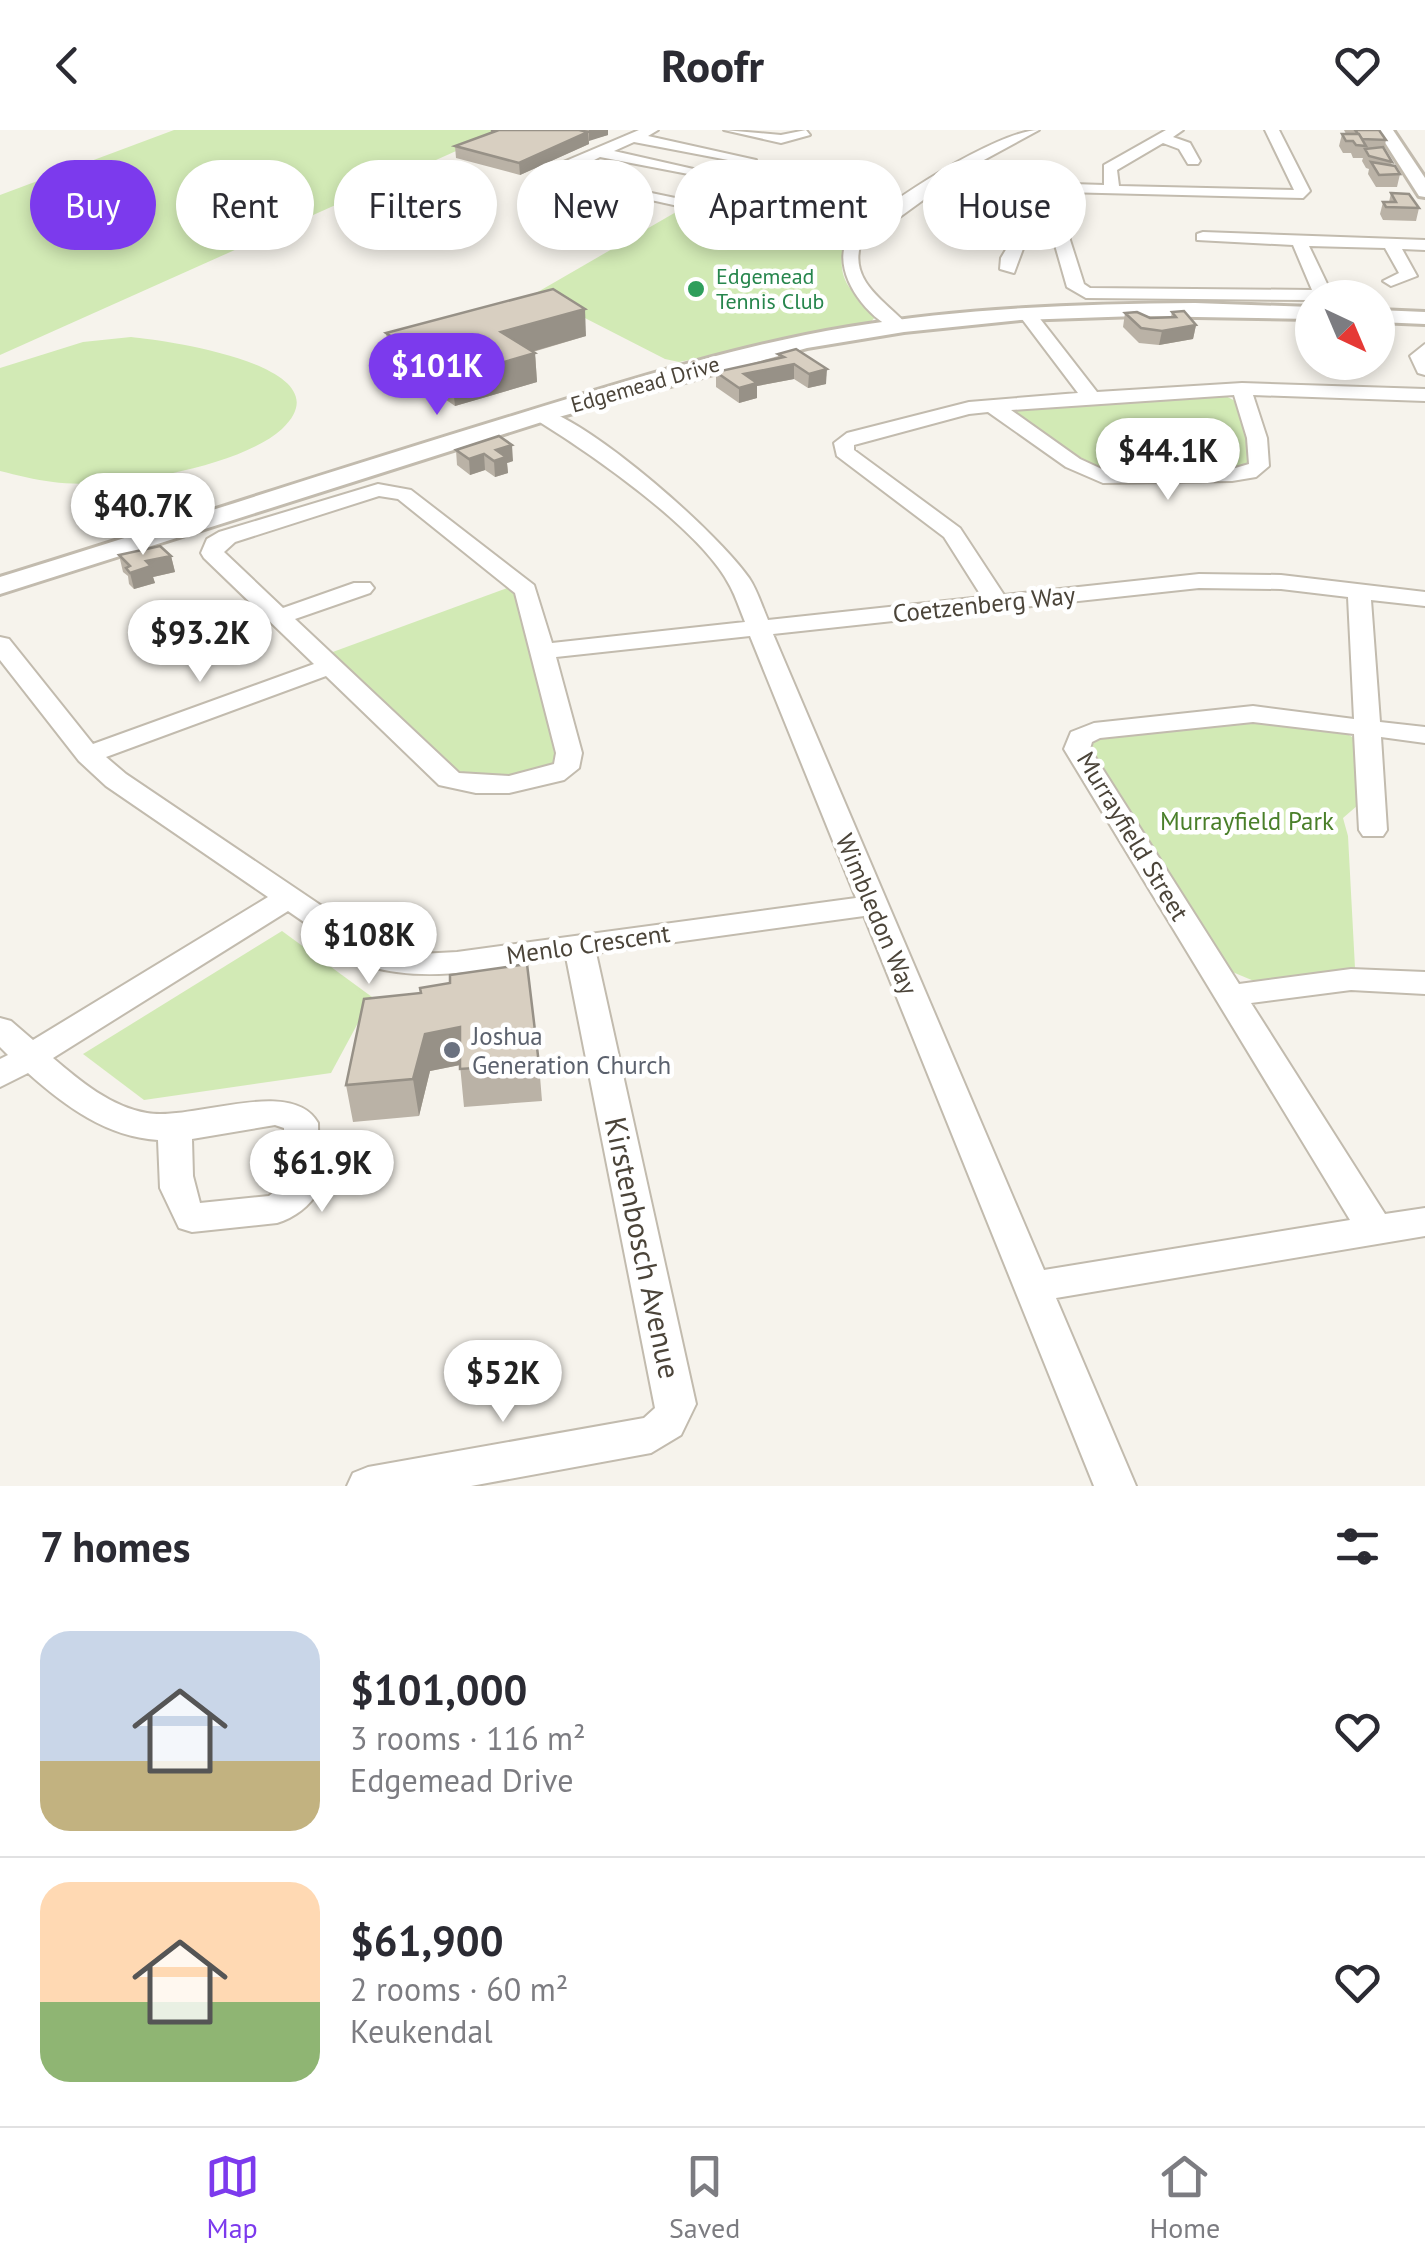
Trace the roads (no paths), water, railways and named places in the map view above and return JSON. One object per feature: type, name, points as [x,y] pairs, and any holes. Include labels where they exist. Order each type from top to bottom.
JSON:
[{"type":"street","points":[[650,130],[559,170],[554,177],[674,202]]},
{"type":"street","points":[[730,130],[790,139],[804,135],[799,130]]},
{"type":"street","points":[[974,160],[1032,130]]},
{"type":"street","points":[[1112,191],[1108,168],[1176,130]]},
{"type":"street","points":[[1086,189],[1298,195],[1302,191],[1272,130]]},
{"type":"street","points":[[1386,130],[1418,171],[1425,192]]},
{"type":"street","points":[[634,138],[749,160]]},
{"type":"street","points":[[1161,138],[1187,148],[1192,161]]},
{"type":"street","points":[[596,152],[674,166]]},
{"type":"street","points":[[1204,238],[1425,245]]},
{"type":"street","points":[[1065,250],[1076,288],[1086,293],[1320,296],[1322,292],[1299,240]]},
{"type":"street","points":[[1391,244],[1409,276],[1391,280]]},
{"type":"street","points":[[851,250],[848,258],[852,280],[900,326]]},
{"type":"street","points":[[1008,269],[1013,250]]},
{"type":"street","name":"Edgemead Drive","points":[[0,586],[542,414],[764,351],[900,326],[1028,315],[1131,309],[1295,313]]},
{"type":"street","points":[[1028,315],[1092,398]]},
{"type":"street","points":[[1395,317],[1425,318]]},
{"type":"street","points":[[1425,349],[1419,356],[1425,369]]},
{"type":"street","points":[[992,406],[1028,434],[1097,475],[1122,479],[1232,475],[1249,473],[1259,466],[1257,438],[1242,388]]},
{"type":"street","points":[[997,602],[952,533],[842,449],[854,437],[968,408],[1092,398],[1242,388],[1425,395]]},
{"type":"street","name":"Wimbledon Way","points":[[542,414],[623,468],[719,556],[740,582],[1115,1486]]},
{"type":"street","points":[[386,489],[400,492],[526,590],[570,752],[566,768],[543,778],[478,784],[456,782],[444,775],[279,618],[212,553],[213,546],[227,537],[386,489]]},
{"type":"street","name":"Coetzenberg Way","points":[[544,651],[1243,580],[1425,599]]},
{"type":"street","points":[[279,618],[362,588]]},
{"type":"street","points":[[1359,591],[1373,830]]},
{"type":"street","name":"Menlo Crescent","points":[[0,644],[88,755],[127,789],[366,954],[392,963],[457,962],[873,905]]},
{"type":"street","points":[[88,755],[330,666]]},
{"type":"street","name":"Murrayfield Street","points":[[1375,1229],[1079,754],[1078,743],[1094,731],[1254,714],[1425,735]]},
{"type":"street","points":[[0,1075],[288,899]]},
{"type":"street","name":"Kirstenbosch Avenue","points":[[368,1486],[651,1434],[667,1425],[673,1415],[676,1404],[578,946]]},
{"type":"street","points":[[1230,996],[1345,978],[1388,977],[1425,983]]},
{"type":"street","points":[[0,1029],[77,1096],[107,1115],[134,1124],[175,1128]]},
{"type":"street","points":[[1032,1287],[1425,1222]]},
{"type":"place","name":"Edgemead Tennis Club","points":[[696,289]]},
{"type":"place","name":"Joshua Generation Church","points":[[452,1050]]},
{"type":"park label","name":"Murrayfield Park","points":[[1247,821]]}]
